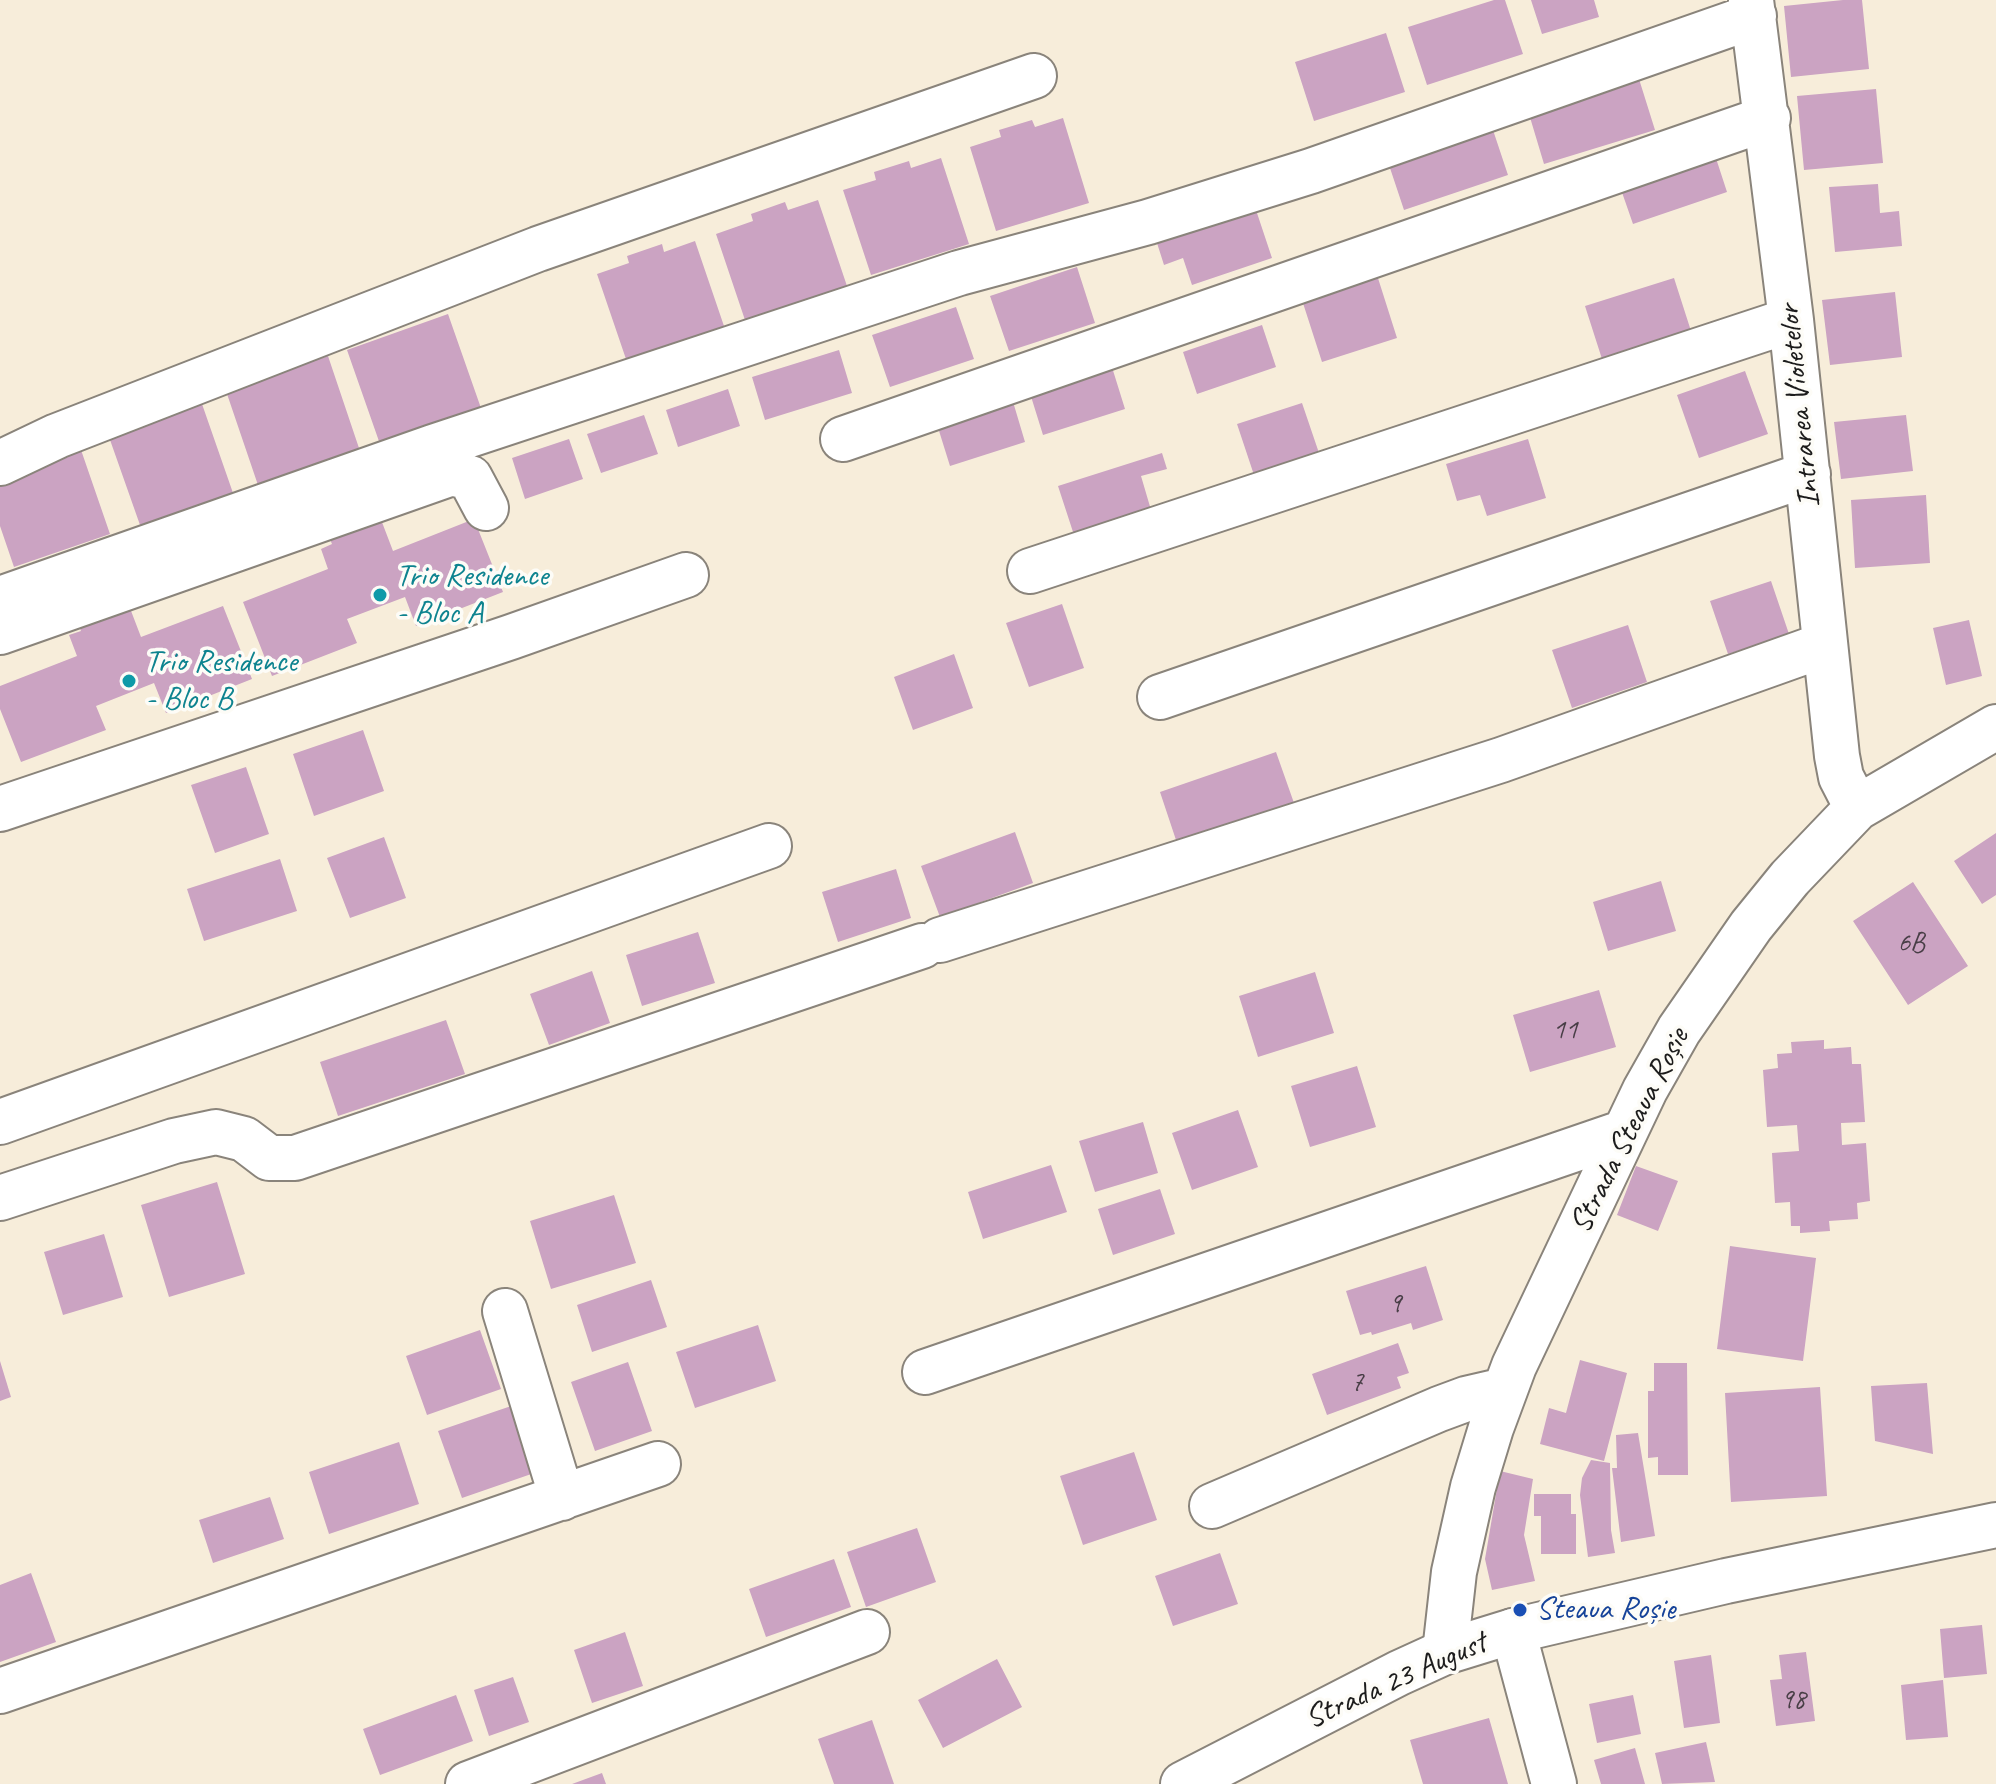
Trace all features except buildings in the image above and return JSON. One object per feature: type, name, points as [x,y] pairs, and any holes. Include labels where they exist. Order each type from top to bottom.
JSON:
[{"type":"street","name":"Intrarea Violetelor","points":[[1753,8],[1841,777],[1857,808]]},
{"type":"street","points":[[0,599],[433,447],[959,273],[1148,222],[1311,171],[1753,8]]},
{"type":"street","points":[[0,463],[57,436],[538,249],[1034,76]]},
{"type":"street","points":[[843,439],[1768,118]]},
{"type":"street","points":[[1030,571],[1791,320]]},
{"type":"street","points":[[0,632],[452,473],[470,478],[486,508]]},
{"type":"street","points":[[1160,697],[1808,474]]},
{"type":"street","points":[[0,809],[686,575]]},
{"type":"street","points":[[0,1198],[174,1141],[216,1132],[244,1139],[269,1158],[295,1158],[931,943],[1501,760],[1824,645]]},
{"type":"street","name":"Strada Steaua Roșie","points":[[1445,1652],[1454,1572],[1463,1529],[1491,1428],[1505,1390],[1645,1090],[1679,1030],[1751,926],[1790,878],[1857,808],[1996,727]]},
{"type":"street","points":[[0,1122],[769,846]]},
{"type":"street","points":[[925,1372],[1625,1132]]},
{"type":"street","points":[[505,1311],[562,1498]]},
{"type":"street","points":[[1212,1506],[1439,1409],[1505,1390]]},
{"type":"street","points":[[0,1691],[658,1464]]},
{"type":"street","name":"Strada 23 August","points":[[1183,1784],[1445,1652],[1513,1631],[1845,1555],[1996,1525]]},
{"type":"street","points":[[1513,1631],[1554,1784]]},
{"type":"street","points":[[468,1784],[867,1632]]},
{"type":"place","name":"Trio Residence - Bloc A","points":[[380,595]]},
{"type":"place","name":"Trio Residence - Bloc B","points":[[129,681]]},
{"type":"place","name":"Steaua Roșie","points":[[1520,1610]]}]
